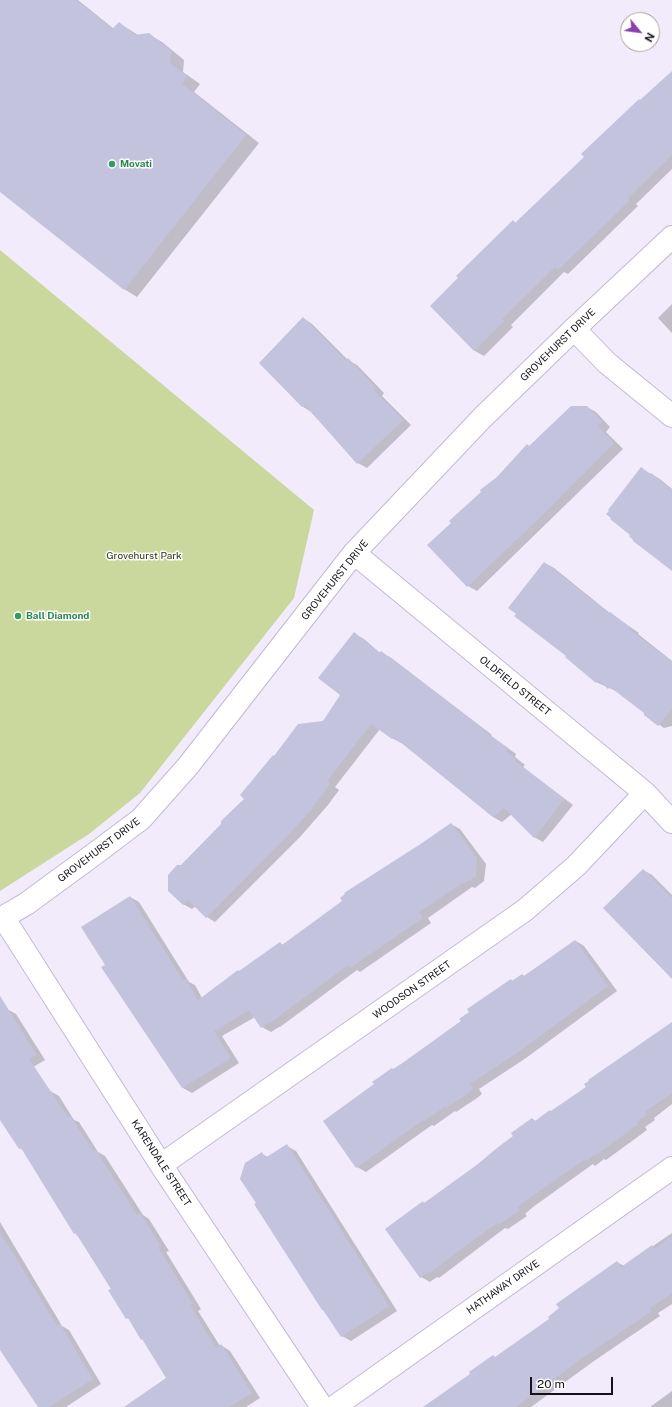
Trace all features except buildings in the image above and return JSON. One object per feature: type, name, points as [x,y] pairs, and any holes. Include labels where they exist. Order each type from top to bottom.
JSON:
[{"type":"street","name":"GROVEHURST DRIVE","points":[[2,918],[38,895],[141,819],[188,766],[354,553],[483,417],[672,237]]},
{"type":"street","points":[[574,329],[607,362],[672,416]]},
{"type":"street","name":"OLDFIELD STREET","points":[[354,553],[645,793],[672,822]]},
{"type":"street","name":"WOODSON STREET","points":[[161,1165],[525,910],[576,866],[645,793]]},
{"type":"street","name":"KARENDALE STREET","points":[[2,918],[161,1165],[322,1407]]},
{"type":"street","name":"HATHAWAY DRIVE","points":[[334,1407],[672,1168]]},
{"type":"green space","name":"Grovehurst Park","points":[[0,250],[314,510],[294,598],[140,793],[89,834],[0,891]]},
{"type":"place","name":"Movati","points":[[112,164]]},
{"type":"place","name":"Ball Diamond","points":[[18,616]]}]
